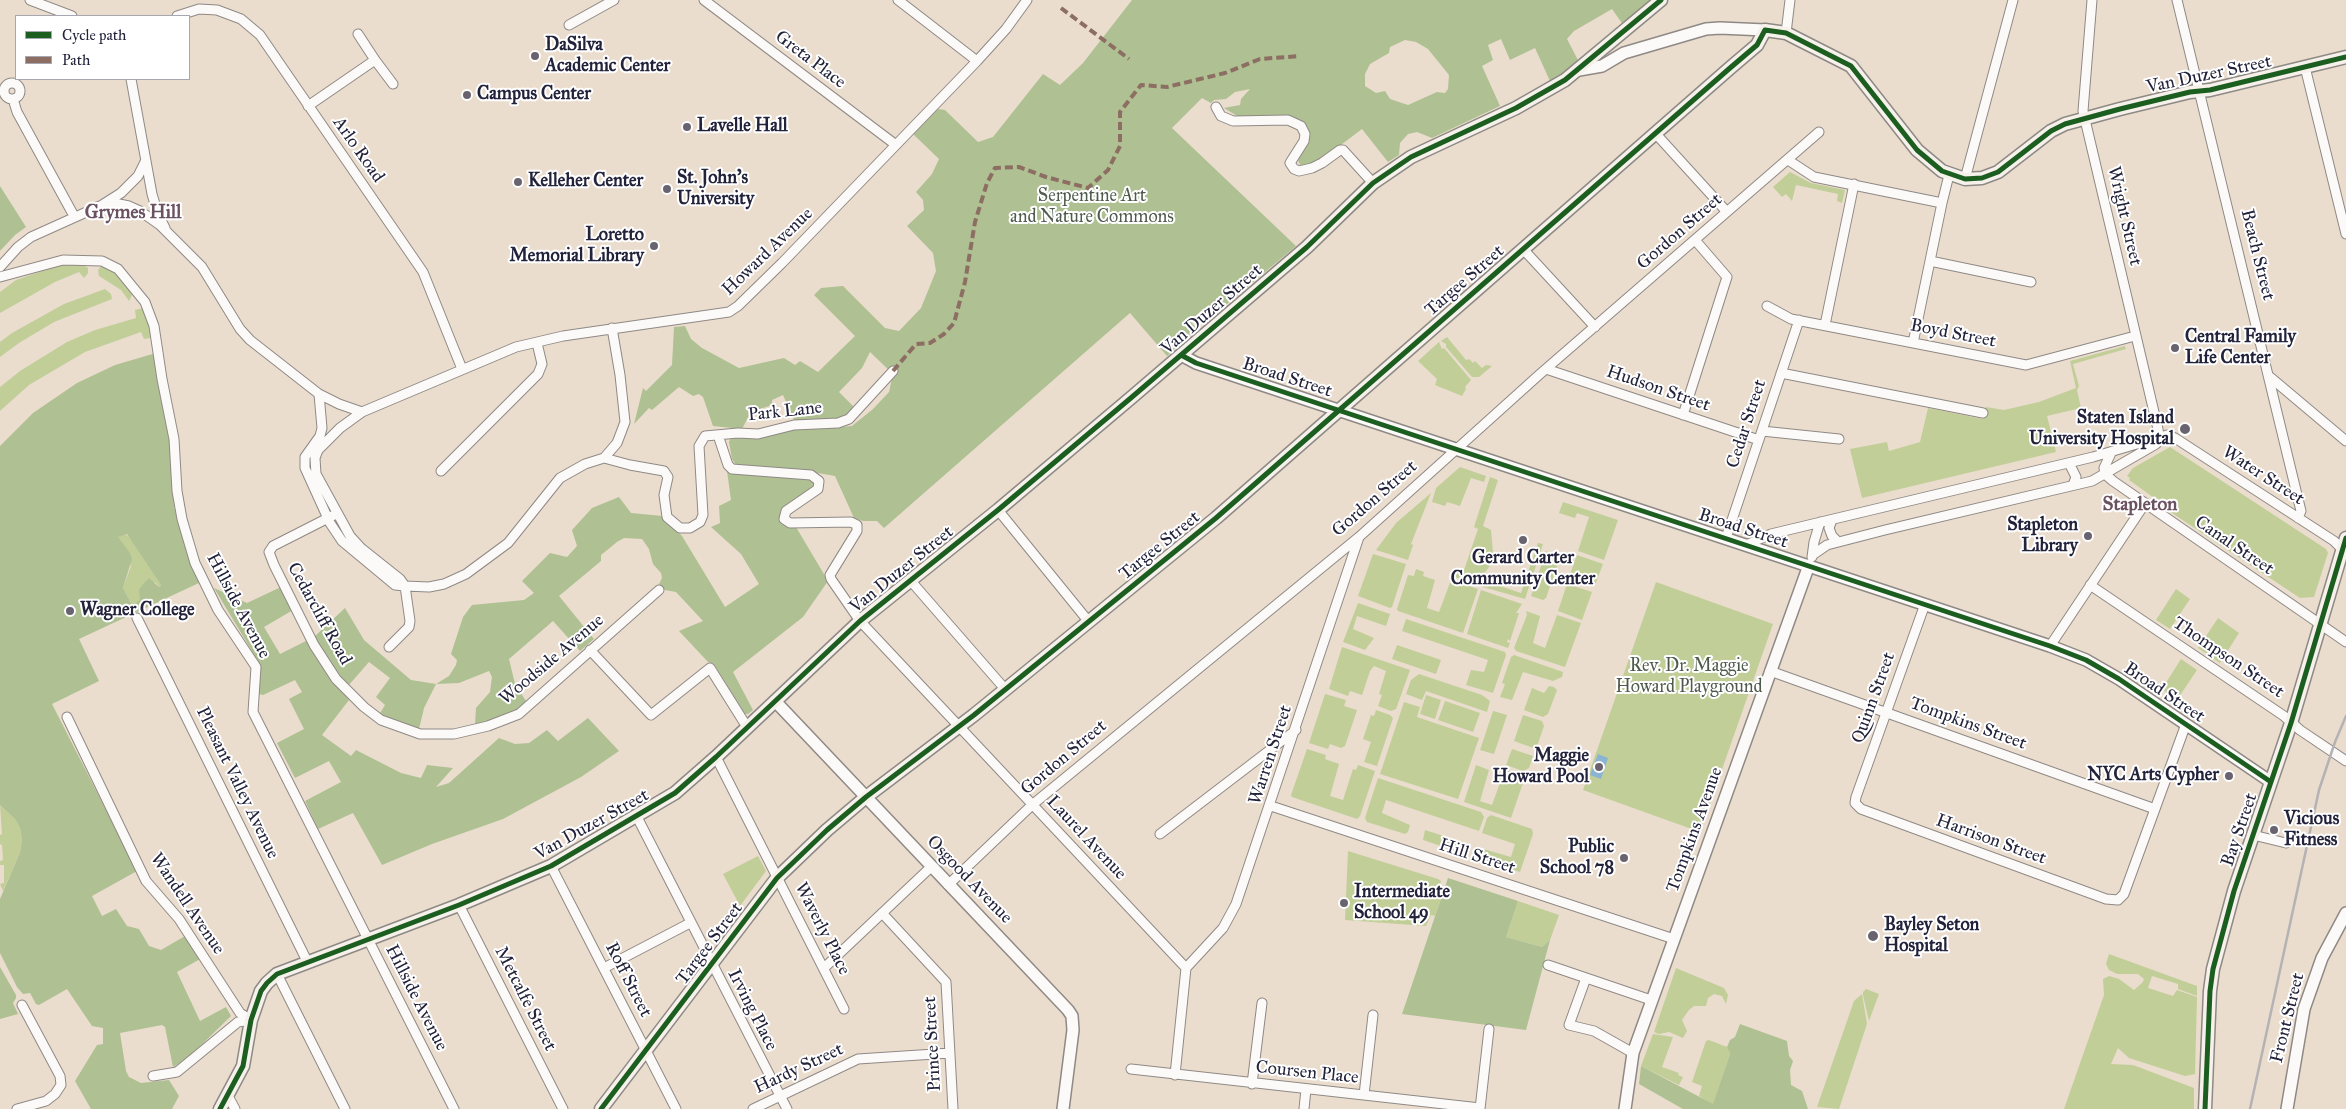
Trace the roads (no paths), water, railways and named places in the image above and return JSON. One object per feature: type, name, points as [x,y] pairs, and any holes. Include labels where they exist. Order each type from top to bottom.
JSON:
[{"type":"main road","points":[[1579,70],[1661,0]]},
{"type":"main road","name":"Van Duzer Street","points":[[1765,30],[1786,33],[1851,66],[1912,146],[1938,169],[1949,175],[1965,179],[1982,178],[1998,172],[2051,131],[2085,118],[2346,57]]},
{"type":"main road","name":"Targee Street","points":[[601,1109],[714,964],[777,878],[828,830],[866,797],[959,726],[1196,535],[1656,134],[1754,47],[1761,40],[1765,30]]},
{"type":"main road","name":"Van Duzer Street","points":[[220,1109],[243,1066],[251,1020],[262,991],[267,982],[277,974],[458,905],[551,866],[675,793],[716,757],[860,621],[998,510],[1181,355],[1307,247],[1373,183],[1411,157],[1516,108],[1579,70]]},
{"type":"main road","name":"Bay Street","points":[[2205,1109],[2210,991],[2213,969],[2234,891],[2291,722],[2345,547]]},
{"type":"street","points":[[30,0],[69,15]]},
{"type":"street","points":[[569,25],[614,0]]},
{"type":"street","name":"Greta Place","points":[[704,0],[896,145]]},
{"type":"street","points":[[898,0],[978,61]]},
{"type":"street","name":"Howard Avenue","points":[[320,442],[362,412],[516,347],[612,328],[729,312],[738,306],[782,263],[978,61],[1006,29],[1027,0]]},
{"type":"street","points":[[1786,33],[1790,0]]},
{"type":"street","points":[[1965,179],[2013,0]]},
{"type":"street","name":"Wright Street","points":[[2092,0],[2084,90],[2085,118],[2159,437]]},
{"type":"street","name":"Beach Street","points":[[2177,0],[2270,377],[2301,511],[2298,518]]},
{"type":"street","name":"Arlo Road","points":[[181,15],[206,9],[230,13],[241,19],[260,35],[423,272],[462,369]]},
{"type":"street","name":"Van Duzer Street","points":[[1579,70],[1602,66],[1624,53],[1706,30],[1720,28],[1765,30]]},
{"type":"street","points":[[358,34],[392,84]]},
{"type":"street","points":[[308,106],[376,60]]},
{"type":"street","points":[[2305,67],[2346,234]]},
{"type":"street","points":[[131,80],[145,162],[158,214],[170,234]]},
{"type":"street","points":[[13,99],[17,112],[74,216]]},
{"type":"street","points":[[1216,107],[1221,116],[1233,121],[1288,120],[1301,126],[1305,134],[1304,141],[1290,163],[1294,169],[1299,171],[1312,168],[1342,150],[1373,183]]},
{"type":"street","name":"Gordon Street","points":[[948,884],[1032,805],[1359,536],[1546,369],[1819,132]]},
{"type":"street","points":[[1656,134],[1727,212]]},
{"type":"street","points":[[1788,160],[1814,177],[1942,202]]},
{"type":"street","points":[[0,267],[31,237],[102,205],[131,184],[145,162]]},
{"type":"street","points":[[1913,343],[1949,175]]},
{"type":"street","points":[[1824,325],[1854,184]]},
{"type":"street","points":[[102,205],[119,204],[129,206],[140,211],[170,234],[202,267],[240,329],[250,340],[319,394],[339,404],[362,412]]},
{"type":"street","points":[[1683,415],[1728,278],[1695,240]]},
{"type":"street","points":[[1523,249],[1595,326]]},
{"type":"street","name":"Hillside Avenue","points":[[0,277],[63,260],[102,261],[118,269],[145,302],[154,326],[174,439],[177,491],[182,519],[195,563],[218,610],[256,667],[253,712],[454,1109]]},
{"type":"street","points":[[1930,261],[2031,282]]},
{"type":"street","name":"Boyd Street","points":[[1767,306],[1791,319],[2026,365],[2135,336]]},
{"type":"street","name":"Cedar Street","points":[[1726,538],[1799,320]]},
{"type":"street","points":[[405,586],[429,587],[444,584],[466,574],[508,543],[560,478],[585,464],[604,458],[617,443],[625,422],[612,328]]},
{"type":"street","points":[[441,471],[538,374],[542,364],[537,343]]},
{"type":"street","name":"Broad Street","points":[[1181,355],[1196,362],[1809,565],[2050,646],[2086,660],[2119,679],[2271,782]]},
{"type":"street","name":"Hudson Street","points":[[1546,369],[1683,415],[1761,436],[1838,439]]},
{"type":"street","name":"Park Lane","points":[[604,458],[630,466],[664,471],[668,477],[664,495],[667,517],[680,528],[690,528],[700,522],[703,515],[699,468],[700,442],[705,436],[738,433],[758,434],[794,424],[838,423],[849,419],[893,371]]},
{"type":"street","points":[[1781,373],[1983,413]]},
{"type":"street","points":[[2270,377],[2346,441]]},
{"type":"street","points":[[319,394],[322,428],[314,466],[337,534],[400,579],[405,586],[410,621],[409,628],[389,647]]},
{"type":"street","name":"Laurel Avenue","points":[[718,435],[728,465],[732,469],[811,475],[819,481],[818,489],[786,511],[784,519],[787,521],[851,522],[857,525],[857,532],[830,575],[860,621],[1186,968]]},
{"type":"street","name":"Water Street","points":[[2159,437],[2167,435],[2174,438],[2345,547]]},
{"type":"street","points":[[1746,544],[1772,534],[2069,463],[2159,437]]},
{"type":"street","points":[[1814,554],[1827,545],[1838,542],[2092,481],[2156,444],[2159,437]]},
{"type":"street","points":[[2105,474],[2105,463],[2111,452]]},
{"type":"street","points":[[2069,463],[2075,473],[2073,485]]},
{"type":"street","name":"Canal Street","points":[[2105,474],[2144,504],[2346,642]]},
{"type":"street","points":[[2050,646],[2144,504]]},
{"type":"street","points":[[998,510],[1088,622]]},
{"type":"street","name":"Cedarcliff Road","points":[[332,516],[270,549],[274,565],[314,645],[336,679],[348,693],[381,720],[398,728],[420,734],[454,734]]},
{"type":"street","points":[[1832,520],[1829,528],[1832,536],[1838,542]]},
{"type":"street","points":[[1809,565],[1814,554],[1814,542],[1820,522]]},
{"type":"street","name":"Warren Street","points":[[1186,968],[1215,938],[1236,905],[1271,806],[1359,536]]},
{"type":"street","name":"Tompkins Avenue","points":[[1625,1109],[1633,1053],[1809,565]]},
{"type":"street","points":[[910,580],[1005,689]]},
{"type":"street","name":"Thompson Street","points":[[2090,585],[2346,761]]},
{"type":"street","name":"Woodside Avenue","points":[[454,734],[488,726],[519,714],[659,590]]},
{"type":"street","name":"Quinn Street","points":[[1855,804],[1925,604]]},
{"type":"street","name":"Pleasant Valley Avenue","points":[[137,618],[307,961]]},
{"type":"street","points":[[590,650],[651,714],[710,668],[747,728]]},
{"type":"street","name":"Tompkins Street","points":[[1770,671],[2155,809]]},
{"type":"street","name":"Osgood Avenue","points":[[776,701],[1072,1016],[1073,1030],[1063,1109]]},
{"type":"street","name":"Wandell Avenue","points":[[66,717],[146,881],[179,919],[240,1013],[251,1020]]},
{"type":"street","points":[[2155,809],[2186,724]]},
{"type":"street","points":[[1160,834],[1296,730]]},
{"type":"street","name":"Waverly Place","points":[[716,757],[844,1009]]},
{"type":"street","name":"Harrison Street","points":[[1855,804],[1862,810],[2106,899],[2118,900],[2124,894],[2155,809]]},
{"type":"street","name":"Hill Street","points":[[1271,806],[1674,939]]},
{"type":"street","name":"Irving Place","points":[[637,817],[787,1109]]},
{"type":"street","points":[[2253,835],[2286,843]]},
{"type":"street","name":"Roff Street","points":[[551,866],[676,1109]]},
{"type":"street","points":[[824,968],[931,867]]},
{"type":"street","name":"Metcalfe Street","points":[[458,905],[563,1109]]},
{"type":"street","name":"Prince Street","points":[[882,913],[946,982],[952,1109]]},
{"type":"street","name":"Front Street","points":[[2287,1109],[2304,1009],[2322,958],[2346,913]]},
{"type":"street","points":[[604,968],[690,923]]},
{"type":"street","points":[[1548,965],[1652,1000]]},
{"type":"street","points":[[1176,1075],[1186,968]]},
{"type":"street","points":[[277,974],[345,1109]]},
{"type":"street","points":[[1586,978],[1569,1025],[1594,1032],[1633,1053]]},
{"type":"street","points":[[1252,1084],[1262,1003]]},
{"type":"street","points":[[17,1109],[46,1101],[55,1094],[61,1085],[60,1076],[22,1005]]},
{"type":"street","points":[[1364,1095],[1374,1015]]},
{"type":"street","points":[[153,1076],[177,1072],[238,1022],[251,1020]]},
{"type":"street","points":[[1480,1109],[1489,1029]]},
{"type":"street","name":"Hardy Street","points":[[753,1109],[858,1059],[950,1053]]},
{"type":"street","name":"Coursen Place","points":[[1131,1069],[1480,1109]]},
{"type":"street","points":[[1304,1109],[1306,1089]]},
{"type":"street","points":[[228,1096],[235,1109]]},
{"type":"water","name":"Maggie Howard Pool","points":[[1598,754],[1608,758],[1601,779],[1590,775]]},
{"type":"railway","points":[[2250,1109],[2319,790],[2346,716]]},
{"type":"place","name":"DaSilva Academic Center","points":[[535,56]]},
{"type":"place","name":"Campus Center","points":[[467,95]]},
{"type":"place","name":"Lavelle Hall","points":[[687,127]]},
{"type":"place","name":"Kelleher Center","points":[[518,182]]},
{"type":"place","name":"St. John's University","points":[[667,189]]},
{"type":"place","name":"Loretto Memorial Library","points":[[654,246]]},
{"type":"place","name":"Central Family Life Center","points":[[2175,348]]},
{"type":"place","name":"Staten Island University Hospital","points":[[2185,429]]},
{"type":"place","name":"Stapleton Library","points":[[2088,536]]},
{"type":"place","name":"Gerard Carter Community Center","points":[[1523,540]]},
{"type":"place","name":"Wagner College","points":[[70,611]]},
{"type":"place","name":"Maggie Howard Pool","points":[[1599,767]]},
{"type":"place","name":"NYC Arts Cypher","points":[[2229,776]]},
{"type":"place","name":"Vicious Fitness","points":[[2274,830]]},
{"type":"place","name":"Public School 78","points":[[1624,858]]},
{"type":"place","name":"Intermediate School 49","points":[[1344,903]]},
{"type":"place","name":"Bayley Seton Hospital","points":[[1873,936]]},
{"type":"district","name":"Grymes Hill","points":[[133,213]]},
{"type":"district","name":"Stapleton","points":[[2140,505]]},
{"type":"park label","name":"Serpentine Art and Nature Commons","points":[[1092,207]]},
{"type":"park label","name":"Rev. Dr. Maggie Howard Playground","points":[[1689,678]]}]
